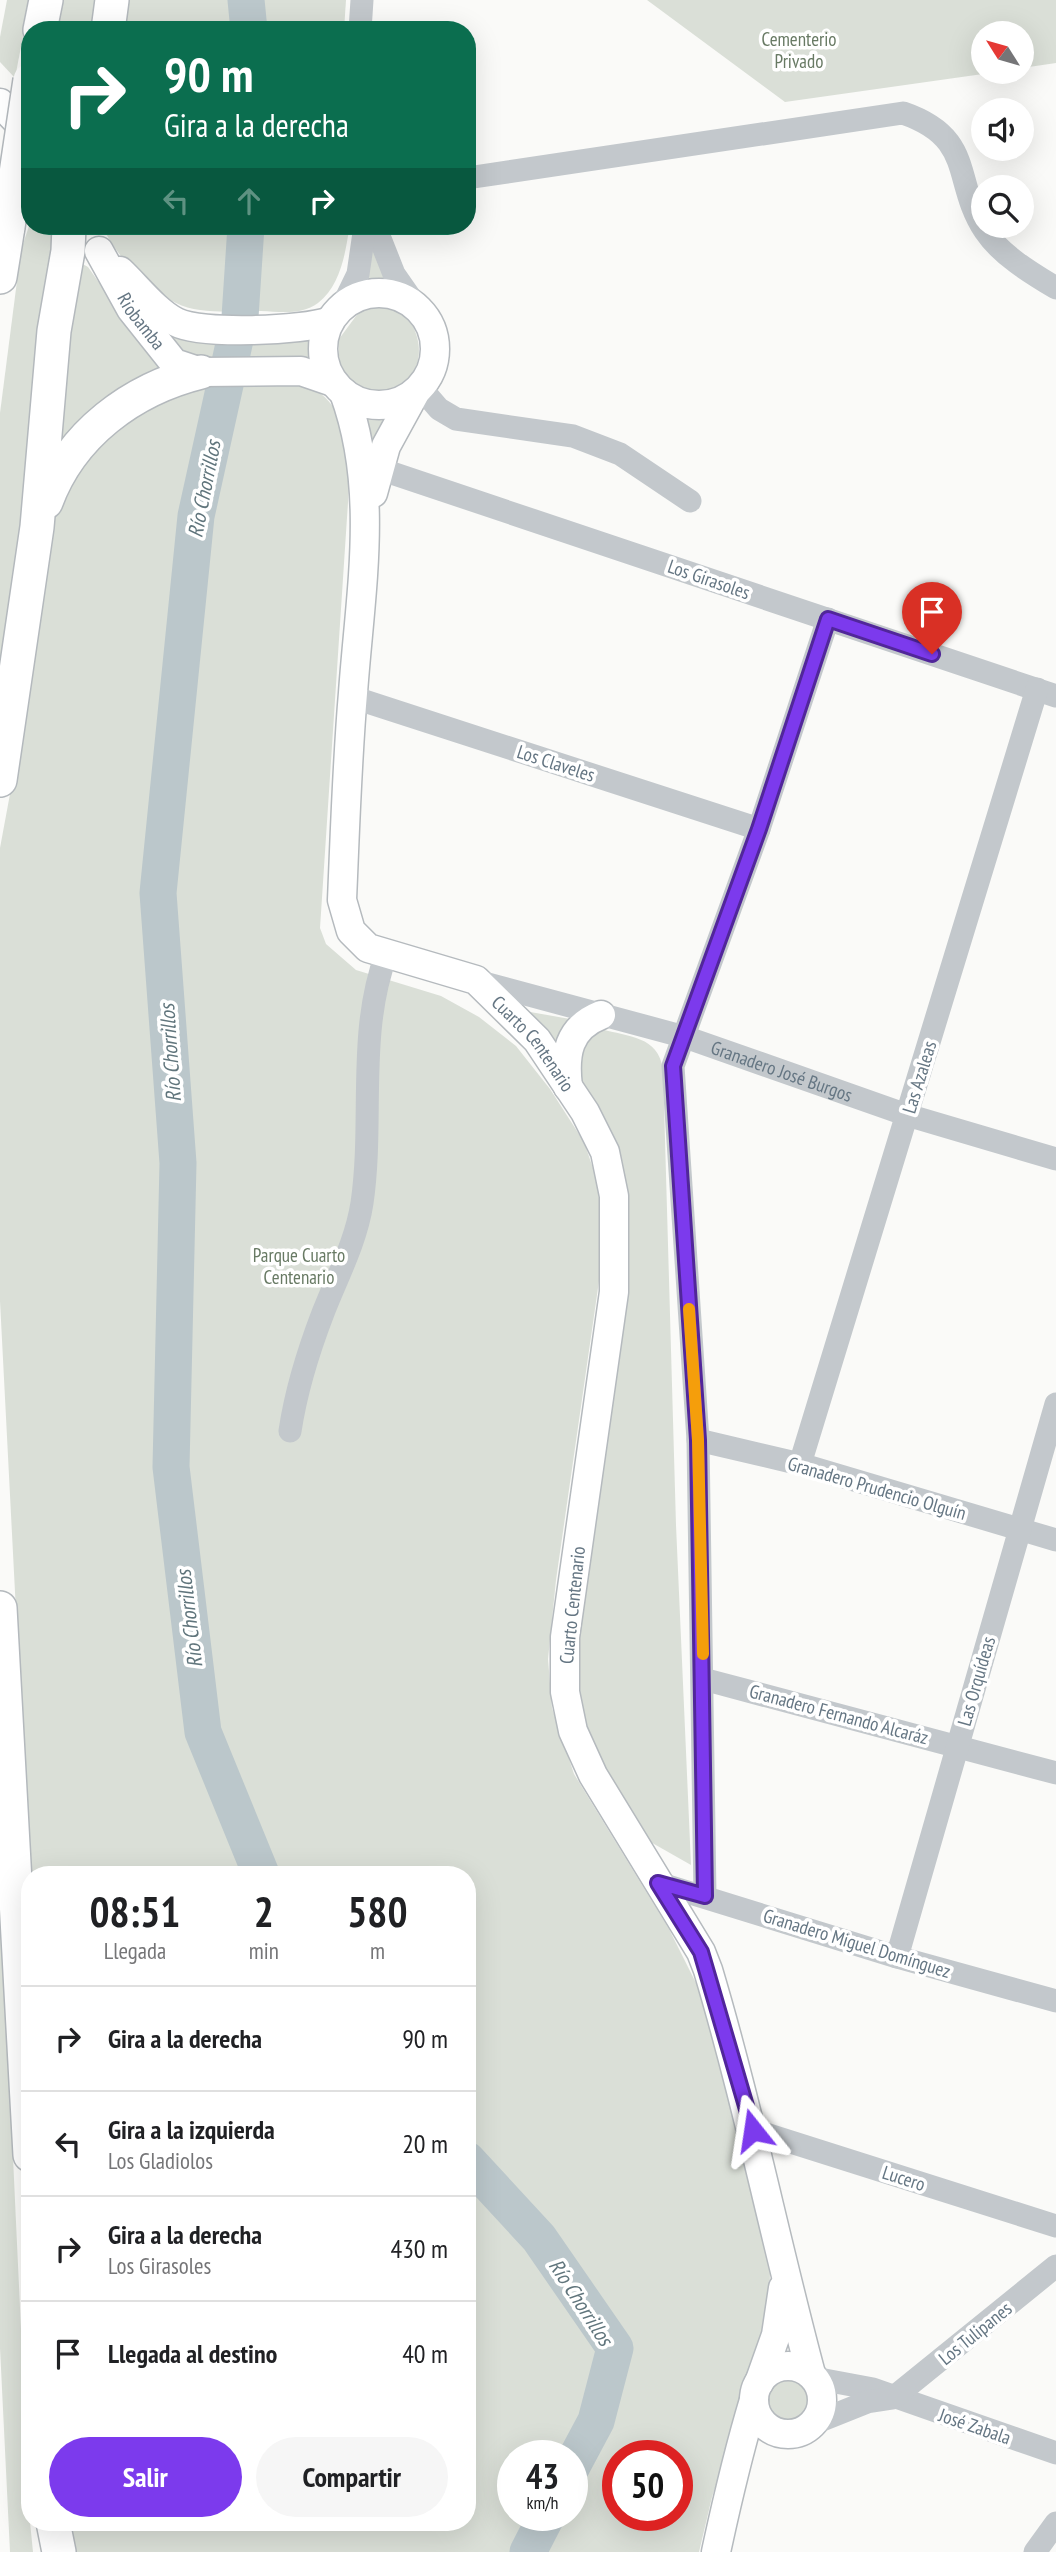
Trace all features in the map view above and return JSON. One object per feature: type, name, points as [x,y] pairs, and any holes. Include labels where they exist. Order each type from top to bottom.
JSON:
[{"type":"highway","points":[[42,21],[46,0]]},
{"type":"highway","points":[[109,21],[112,0]]},
{"type":"highway","points":[[0,277],[21,140]]},
{"type":"highway","points":[[0,780],[37,527],[54,331],[69,235]]},
{"type":"highway","points":[[37,527],[56,474],[88,434],[116,410],[145,392],[170,380],[201,372]]},
{"type":"highway","points":[[0,1608],[21,1991]]},
{"type":"highway","points":[[50,2552],[51,2531]]},
{"type":"highway","points":[[53,2531],[59,2552]]},
{"type":"main road","points":[[0,103],[21,125]]},
{"type":"main road","points":[[0,147],[21,169]]},
{"type":"main road","name":"Riobamba","points":[[87,235],[155,344],[174,363],[201,372]]},
{"type":"main road","name":"Riobamba","points":[[99,251],[177,323],[219,328],[299,328],[336,314]]},
{"type":"main road","points":[[352,697],[370,466],[354,420],[323,352],[336,314],[362,295],[377,293],[406,300],[419,310],[429,323],[434,348],[430,372],[370,466]]},
{"type":"main road","points":[[201,372],[301,371],[339,388],[359,402],[375,405],[392,404],[417,390]]},
{"type":"main road","name":"Granadero José Burgos","points":[[352,697],[342,900],[351,931],[368,948],[476,980]]},
{"type":"main road","name":"Cuarto Centenario","points":[[476,980],[537,1040],[585,1112],[605,1152],[614,1196],[614,1292],[565,1637],[565,1692],[573,1731],[593,1776],[701,1952],[753,2130],[784,2274],[813,2376],[822,2393],[822,2405],[802,2429],[761,2450],[733,2489]]},
{"type":"main road","points":[[568,1087],[566,1054],[571,1038],[580,1026],[601,1015]]},
{"type":"main road","name":"Cuarto Centenario","points":[[716,2552],[733,2489],[737,2458],[781,2314],[784,2274]]},
{"type":"main road","points":[[802,2429],[770,2428],[756,2411],[757,2392],[769,2371],[780,2367],[791,2365],[813,2376]]},
{"type":"street","points":[[361,21],[362,0]]},
{"type":"street","points":[[476,176],[904,113],[927,121],[960,156],[973,206],[986,232],[1024,269],[1056,289]]},
{"type":"street","points":[[336,314],[358,274],[364,235]]},
{"type":"street","points":[[379,235],[394,274],[419,310]]},
{"type":"street","points":[[417,390],[439,409],[456,419],[573,436],[620,454],[690,501]]},
{"type":"street","name":"Los Girasoles","points":[[370,466],[1046,692]]},
{"type":"street","points":[[705,1896],[698,1440],[673,1066],[759,829],[828,619]]},
{"type":"street","name":"Las Azaleas","points":[[800,1464],[907,1115],[1046,692]]},
{"type":"street","name":"Los Claveles","points":[[352,697],[759,829]]},
{"type":"street","points":[[290,1431],[296,1394],[323,1314],[347,1258],[362,1204],[374,987],[386,955]]},
{"type":"street","name":"Granadero José Burgos","points":[[476,980],[685,1037],[907,1115],[1056,1159]]},
{"type":"street","name":"Las Orquídeas","points":[[897,1957],[1056,1404]]},
{"type":"street","name":"Granadero Prudencio Olguín","points":[[698,1440],[800,1464],[1056,1540]]},
{"type":"street","name":"Granadero Fernando Alcaráz","points":[[703,1679],[1056,1773]]},
{"type":"street","name":"Granadero Miguel Domínguez","points":[[658,1883],[897,1957],[1056,2001]]},
{"type":"street","name":"Lucero","points":[[753,2130],[1056,2226]]},
{"type":"street","name":"Los Tulipanes","points":[[893,2398],[1056,2266]]},
{"type":"street","name":"José Zabala","points":[[813,2376],[873,2389],[1056,2453]]},
{"type":"street","points":[[802,2429],[867,2402],[893,2398]]},
{"type":"street","points":[[1035,2552],[1056,2523]]},
{"type":"green space","points":[[7,0],[30,0],[26,21],[21,21],[21,47],[15,78],[0,62],[0,37]]},
{"type":"green space","points":[[61,0],[95,0],[93,21],[58,21]]},
{"type":"green space","points":[[122,0],[346,0],[345,21],[119,21]]},
{"type":"green space","name":"Cementerio Privado","points":[[647,0],[1056,0],[1056,63],[1034,66],[1034,21],[971,21],[971,76],[785,102]]},
{"type":"green space","points":[[26,235],[51,235],[55,244],[0,699],[0,413],[21,250]]},
{"type":"green space","points":[[107,235],[348,235],[343,260],[332,288],[312,307],[291,312],[218,312],[185,307],[153,289],[115,248]]},
{"type":"green space","points":[[373,240],[386,280],[366,280]]},
{"type":"green space","points":[[79,262],[88,267],[146,349],[172,371],[52,460]]},
{"type":"green space","points":[[383,304],[399,310],[410,321],[415,331],[419,354],[413,373],[400,386],[384,393],[366,392],[351,384],[341,366],[339,339],[359,312]]},
{"type":"green space","points":[[148,317],[314,339],[315,361],[212,362],[187,356]]},
{"type":"green space","name":"Parque Cuarto Centenario","points":[[299,381],[325,397],[339,417],[343,429],[350,472],[320,928],[326,944],[356,970],[441,996],[479,1017],[516,1046],[550,1089],[584,1142],[595,1174],[602,1216],[600,1274],[556,1580],[548,1659],[552,1708],[574,1774],[669,1929],[700,1991],[756,2204],[770,2271],[769,2322],[712,2497],[699,2552],[71,2552],[69,2531],[476,2531],[476,1866],[29,1866],[0,1301],[0,848],[30,686],[54,505],[109,429],[185,387]]},
{"type":"green space","points":[[360,409],[386,419],[370,459]]},
{"type":"green space","points":[[519,1010],[570,1019],[560,1057]]},
{"type":"green space","points":[[601,1029],[632,1036],[649,1044],[660,1058],[663,1069],[676,1525],[691,1865],[647,1840],[590,1743],[579,1705],[577,1635],[608,1422],[608,1128],[600,1110],[581,1084],[576,1043]]},
{"type":"green space","points":[[0,1879],[21,2329],[21,2531],[31,2531],[33,2552],[10,2552],[0,2348]]},
{"type":"green space","points":[[789,2374],[808,2381],[815,2400],[808,2419],[789,2426],[770,2419],[763,2400],[770,2381]]},
{"type":"waterway","name":"Río Chorrillos","points":[[246,0],[248,21]]},
{"type":"waterway","name":"Río Chorrillos","points":[[245,235],[240,317],[196,516],[158,893],[178,1163],[171,1467],[203,1732],[258,1866]]},
{"type":"waterway","name":"Río Chorrillos","points":[[476,2170],[539,2238],[615,2348],[596,2421],[586,2440]]},
{"type":"waterway","name":"Río Chorrillos","points":[[528,2552],[539,2531]]},
{"type":"slow traffic","points":[[689,1309],[698,1440],[703,1654]]},
{"type":"route","points":[[753,2130],[708,1970],[701,1952],[658,1883],[705,1896],[698,1440],[673,1066],[759,829],[828,619],[932,654]]}]
